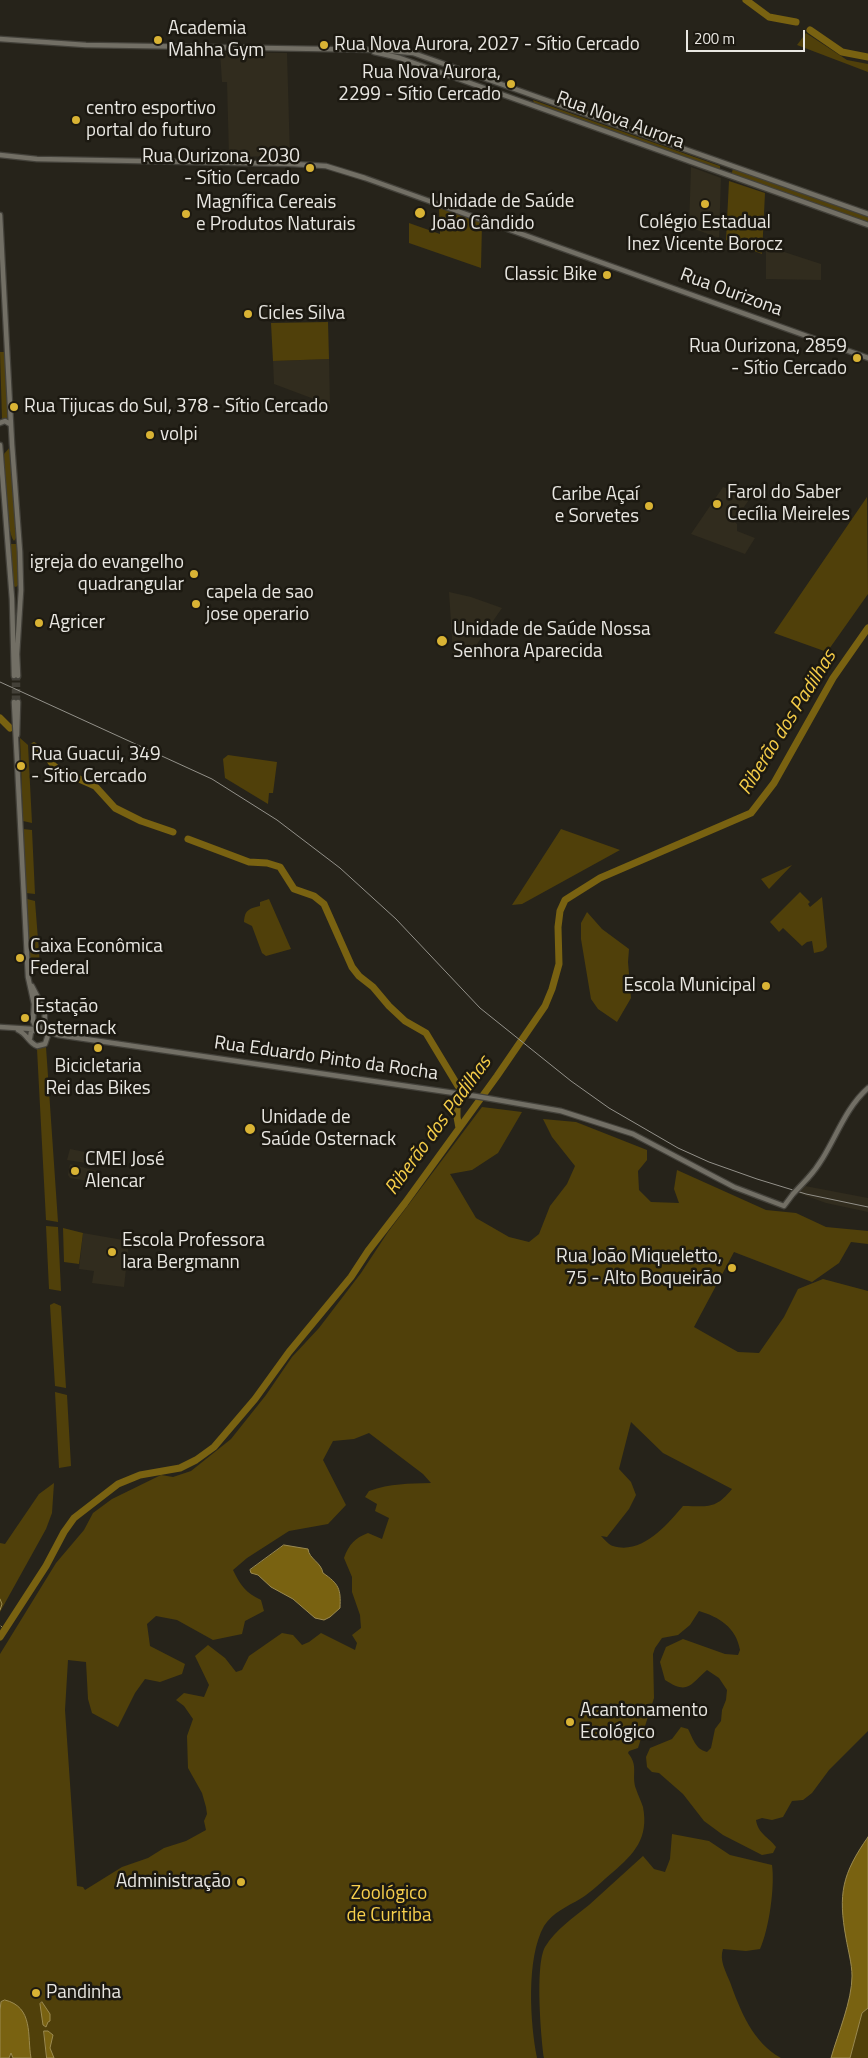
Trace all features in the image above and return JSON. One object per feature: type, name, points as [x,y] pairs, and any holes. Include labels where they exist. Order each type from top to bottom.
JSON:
[{"type":"main road","name":"Rua Nova Aurora","points":[[0,39],[95,45],[360,49],[412,53],[868,214]]},
{"type":"main road","name":"Rua Nova Aurora","points":[[360,49],[400,58],[868,225]]},
{"type":"main road","name":"Rua Ourizona","points":[[0,155],[37,159],[326,166],[365,178],[868,358]]},
{"type":"main road","points":[[782,194],[784,191],[783,184]]},
{"type":"main road","points":[[791,198],[789,192],[793,188]]},
{"type":"main road","points":[[0,215],[21,590],[16,676],[0,445]]},
{"type":"main road","points":[[0,294],[4,300]]},
{"type":"main road","points":[[2,351],[6,345]]},
{"type":"main road","points":[[0,424],[7,421],[11,425]]},
{"type":"main road","points":[[7,538],[14,543],[19,538]]},
{"type":"main road","points":[[16,702],[16,752],[28,980],[34,1004],[34,1029],[30,1038]]},
{"type":"main road","points":[[28,980],[45,1011],[45,1030],[48,1040]]},
{"type":"main road","points":[[34,1004],[40,1005],[45,1011]]},
{"type":"main road","points":[[20,1030],[29,1027],[33,1022]]},
{"type":"main road","points":[[0,1027],[20,1030],[45,1030]]},
{"type":"main road","points":[[20,1030],[30,1038],[32,1044],[37,1046],[43,1046],[48,1040],[58,1035]]},
{"type":"main road","name":"Rua Eduardo Pinto da Rocha","points":[[45,1030],[58,1035],[475,1096],[568,1113],[633,1134],[734,1187],[784,1206],[819,1163],[848,1110],[868,1088]]},
{"type":"shaded area","points":[[220,52],[287,53],[290,157],[229,156],[227,82],[222,82]]},
{"type":"shaded area","name":"Colégio Estadual Inez Vicente Borocz","points":[[691,167],[721,178],[719,238],[689,227]]},
{"type":"shaded area","points":[[769,247],[821,264],[821,280],[766,279],[766,249]]},
{"type":"shaded area","points":[[329,359],[330,405],[274,384],[273,361]]},
{"type":"shaded area","points":[[723,487],[751,497],[734,521],[737,524],[737,531],[755,538],[745,554],[691,534]]},
{"type":"shaded area","points":[[449,592],[471,597],[502,608],[468,657],[453,654]]},
{"type":"shaded area","points":[[70,1149],[85,1152],[87,1157],[86,1163],[67,1160]]},
{"type":"shaded area","points":[[70,1164],[97,1171],[94,1182],[70,1178],[68,1175]]},
{"type":"shaded area","points":[[805,1186],[868,1198],[868,1212],[826,1203],[798,1193]]},
{"type":"shaded area","name":"Escola Professora Iara Bergmann","points":[[83,1233],[129,1241],[124,1287],[92,1283],[94,1271],[79,1269]]},
{"type":"shaded area","points":[[284,1545],[308,1549],[323,1573],[336,1584],[340,1596],[340,1608],[330,1617],[324,1620],[315,1618],[293,1599],[271,1587],[258,1575],[251,1573],[250,1570]]},
{"type":"shaded area","points":[[868,1837],[868,2008],[862,2013],[850,2058],[831,2058],[847,2006],[852,1976],[842,1909],[844,1885],[852,1862]]},
{"type":"shaded area","points":[[5,2000],[21,2009],[25,2016],[29,2032],[31,2058],[13,2058],[11,2053],[9,2058],[0,2058],[0,2010],[1,2002]]},
{"type":"shaded area","points":[[42,2002],[50,2014],[50,2021],[46,2027],[43,2025],[40,2004]]},
{"type":"shaded area","points":[[44,2031],[48,2031],[53,2035],[50,2048],[54,2058],[47,2058]]},
{"type":"green space","points":[[806,33],[847,60],[868,64],[868,72],[797,45]]},
{"type":"green space","points":[[533,100],[720,166],[720,169],[534,103]]},
{"type":"green space","points":[[733,169],[868,217],[868,223],[731,175]]},
{"type":"green space","points":[[729,181],[765,193],[762,254],[726,240]]},
{"type":"green space","points":[[439,208],[482,223],[481,268],[409,243],[409,223],[440,234]]},
{"type":"green space","points":[[328,322],[329,359],[273,361],[271,323]]},
{"type":"green space","points":[[0,352],[5,352],[9,419],[2,419]]},
{"type":"green space","points":[[10,447],[16,538],[14,541],[7,513],[5,486],[4,454]]},
{"type":"green space","points":[[867,497],[868,594],[827,652],[774,633]]},
{"type":"green space","points":[[10,544],[17,544],[18,585],[16,587],[13,586]]},
{"type":"green space","points":[[20,738],[28,745],[32,823],[23,821]]},
{"type":"green space","points":[[228,755],[277,762],[273,793],[269,793],[268,804],[225,778],[223,759]]},
{"type":"green space","points":[[23,829],[32,830],[35,894],[26,893]]},
{"type":"green space","points":[[561,829],[620,850],[522,904],[512,905]]},
{"type":"green space","points":[[792,865],[769,889],[761,879]]},
{"type":"green space","points":[[800,892],[810,902],[808,904],[810,907],[822,897],[827,947],[823,951],[814,953],[812,941],[802,946],[783,928],[779,932],[770,922]]},
{"type":"green space","points":[[27,899],[35,901],[40,965],[30,963]]},
{"type":"green space","points":[[269,899],[291,949],[266,956],[262,953],[252,926],[244,922],[248,911],[260,906],[260,902]]},
{"type":"green space","points":[[587,912],[602,929],[629,949],[628,962],[631,998],[617,1022],[598,1009],[591,999],[581,939],[581,923]]},
{"type":"green space","points":[[46,1047],[58,1222],[46,1220],[37,1049]]},
{"type":"green space","name":"Zoológico de Curitiba","points":[[482,1107],[522,1112],[498,1153],[472,1170],[450,1174],[476,1218],[509,1237],[529,1242],[539,1234],[550,1206],[567,1184],[575,1166],[552,1137],[543,1119],[576,1122],[647,1150],[647,1160],[638,1171],[639,1190],[651,1202],[679,1203],[674,1189],[677,1170],[766,1210],[796,1213],[826,1227],[868,1231],[868,1244],[851,1242],[839,1263],[812,1282],[734,1252],[694,1327],[738,1352],[759,1353],[784,1317],[798,1289],[823,1279],[868,1291],[868,1731],[829,1770],[812,1793],[803,1800],[792,1801],[783,1817],[772,1820],[762,1818],[756,1820],[761,1832],[776,1847],[773,1853],[762,1855],[723,1835],[704,1821],[683,1794],[659,1773],[652,1772],[647,1767],[646,1757],[650,1748],[672,1739],[681,1727],[688,1729],[697,1746],[707,1752],[711,1748],[715,1729],[721,1721],[722,1710],[726,1700],[727,1690],[719,1678],[707,1670],[692,1684],[684,1687],[679,1687],[665,1680],[660,1662],[666,1647],[683,1639],[725,1654],[738,1655],[740,1650],[735,1635],[726,1624],[713,1616],[699,1611],[690,1625],[678,1635],[662,1638],[653,1654],[654,1698],[638,1748],[628,1753],[633,1762],[635,1784],[643,1807],[644,1828],[642,1836],[633,1852],[621,1865],[589,1893],[565,1907],[547,1921],[544,1926],[534,1955],[531,1991],[531,2009],[537,2058],[0,2058],[0,1654],[56,1563],[84,1530],[93,1513],[112,1499],[161,1475],[173,1477],[191,1471],[231,1439],[266,1395],[292,1357],[319,1328],[361,1273],[388,1232]],"holes":[[[631,1422],[663,1453],[732,1489],[716,1504],[683,1506],[653,1536],[644,1542],[624,1548],[611,1545],[601,1536],[607,1537],[629,1509],[636,1495],[631,1482],[619,1469]],[[369,1433],[423,1474],[431,1483],[400,1484],[385,1487],[369,1491],[365,1497],[377,1504],[375,1511],[389,1518],[382,1539],[368,1533],[363,1535],[353,1542],[344,1558],[352,1577],[352,1592],[360,1615],[361,1628],[352,1635],[357,1643],[355,1650],[321,1633],[302,1645],[293,1635],[282,1633],[249,1656],[242,1670],[236,1672],[225,1658],[208,1645],[195,1656],[209,1685],[204,1697],[184,1693],[176,1700],[184,1706],[193,1719],[187,1736],[188,1768],[202,1793],[207,1814],[204,1821],[206,1830],[186,1841],[164,1848],[148,1858],[122,1867],[85,1890],[83,1887],[77,1886],[65,1710],[68,1660],[86,1662],[88,1699],[92,1713],[118,1727],[135,1693],[145,1679],[160,1682],[182,1674],[185,1664],[150,1646],[147,1624],[156,1616],[177,1620],[213,1640],[242,1634],[245,1621],[264,1611],[261,1600],[244,1588],[233,1570],[247,1558],[289,1531],[328,1524],[346,1505],[323,1460],[333,1441],[354,1439]]]},
{"type":"green space","points":[[46,1226],[58,1227],[61,1291],[49,1289]]},
{"type":"green space","points":[[63,1228],[83,1233],[79,1264],[64,1262]]},
{"type":"green space","points":[[54,1303],[61,1306],[66,1388],[55,1386],[50,1305]]},
{"type":"green space","points":[[55,1392],[67,1395],[71,1466],[59,1468]]},
{"type":"green space","points":[[54,1483],[52,1513],[46,1529],[0,1612],[0,1543],[5,1544],[39,1494]]},
{"type":"green space","points":[[672,1834],[709,1841],[730,1855],[772,1865],[773,1885],[770,1908],[766,1931],[760,1949],[746,1951],[723,1949],[722,1962],[738,2004],[755,2035],[771,2052],[781,2058],[544,2058],[539,1984],[542,1956],[545,1947],[560,1929],[643,1856],[654,1869],[665,1872],[670,1859]]},
{"type":"green space","points":[[868,2008],[868,2058],[850,2058],[862,2013]]},
{"type":"waterway","points":[[746,0],[769,17],[796,22]]},
{"type":"waterway","points":[[810,30],[842,52],[868,57]]},
{"type":"waterway","name":"Riberão dos Padilhas","points":[[0,1637],[46,1566],[64,1532],[74,1518],[118,1484],[140,1475],[180,1468],[196,1460],[214,1447],[255,1399],[289,1352],[351,1277],[368,1251],[497,1076],[545,1006],[559,964],[558,927],[560,911],[565,900],[600,878],[751,813],[774,783],[833,678],[868,628]]},
{"type":"waterway","points":[[0,718],[10,728]]},
{"type":"waterway","points":[[34,746],[45,754],[59,770],[95,786],[115,808],[141,821],[173,832]]},
{"type":"waterway","points":[[188,839],[249,862],[267,863],[280,867],[294,889],[314,896],[324,904],[352,967],[405,1021],[426,1033],[458,1086]]},
{"type":"waterway","points":[[457,1101],[459,1128]]},
{"type":"waterway","points":[[0,1599],[2,1604],[0,1610]]},
{"type":"waterway","name":"Riberão dos Padilhas","points":[[1,1626],[5,1630]]},
{"type":"tunnel","points":[[14,676],[14,702]]},
{"type":"tunnel","points":[[18,676],[18,702]]},
{"type":"railway","points":[[0,682],[212,779],[277,820],[340,868],[396,919],[480,1008],[571,1081],[609,1108],[678,1148],[709,1162],[806,1194],[868,1207]]},
{"type":"place","name":"Academia Mahha Gym","points":[[158,40]]},
{"type":"place","name":"Rua Nova Aurora, 2027 - Sítio Cercado","points":[[324,45]]},
{"type":"place","name":"Rua Nova Aurora, 2299 - Sítio Cercado","points":[[511,84]]},
{"type":"place","name":"centro esportivo portal do futuro","points":[[76,120]]},
{"type":"place","name":"Rua Ourizona, 2030 - Sítio Cercado","points":[[310,168]]},
{"type":"place","name":"Colégio Estadual Inez Vicente Borocz","points":[[705,204]]},
{"type":"place","name":"Unidade de Saúde João Cândido","points":[[420,213]]},
{"type":"place","name":"Magnífica Cereais e Produtos Naturais","points":[[186,214]]},
{"type":"place","name":"Classic Bike","points":[[607,275]]},
{"type":"place","name":"Cicles Silva","points":[[248,314]]},
{"type":"place","name":"Rua Ourizona, 2859 - Sítio Cercado","points":[[857,358]]},
{"type":"place","name":"Rua Tijucas do Sul, 378 - Sítio Cercado","points":[[14,407]]},
{"type":"place","name":"volpi","points":[[150,435]]},
{"type":"place","name":"Farol do Saber Cecília Meireles","points":[[717,504]]},
{"type":"place","name":"Caribe Açaí e Sorvetes","points":[[649,506]]},
{"type":"place","name":"igreja do evangelho quadrangular","points":[[194,574]]},
{"type":"place","name":"capela de sao jose operario","points":[[196,604]]},
{"type":"place","name":"Agricer","points":[[39,623]]},
{"type":"place","name":"Unidade de Saúde Nossa Senhora Aparecida","points":[[442,641]]},
{"type":"place","name":"Rua Guacui, 349 - Sítio Cercado","points":[[21,766]]},
{"type":"place","name":"Caixa Econômica Federal","points":[[20,958]]},
{"type":"place","name":"Escola Municipal","points":[[766,986]]},
{"type":"place","name":"Estação Osternack","points":[[25,1018]]},
{"type":"place","name":"Bicicletaria Rei das Bikes","points":[[98,1048]]},
{"type":"place","name":"Unidade de Saúde Osternack","points":[[250,1129]]},
{"type":"place","name":"CMEI José Alencar","points":[[75,1171]]},
{"type":"place","name":"Escola Professora Iara Bergmann","points":[[112,1252]]},
{"type":"place","name":"Rua João Miqueletto, 75 - Alto Boqueirão","points":[[732,1268]]},
{"type":"place","name":"Acantonamento Ecológico","points":[[570,1722]]},
{"type":"place","name":"Administração","points":[[241,1882]]},
{"type":"place","name":"Pandinha","points":[[36,1993]]}]
